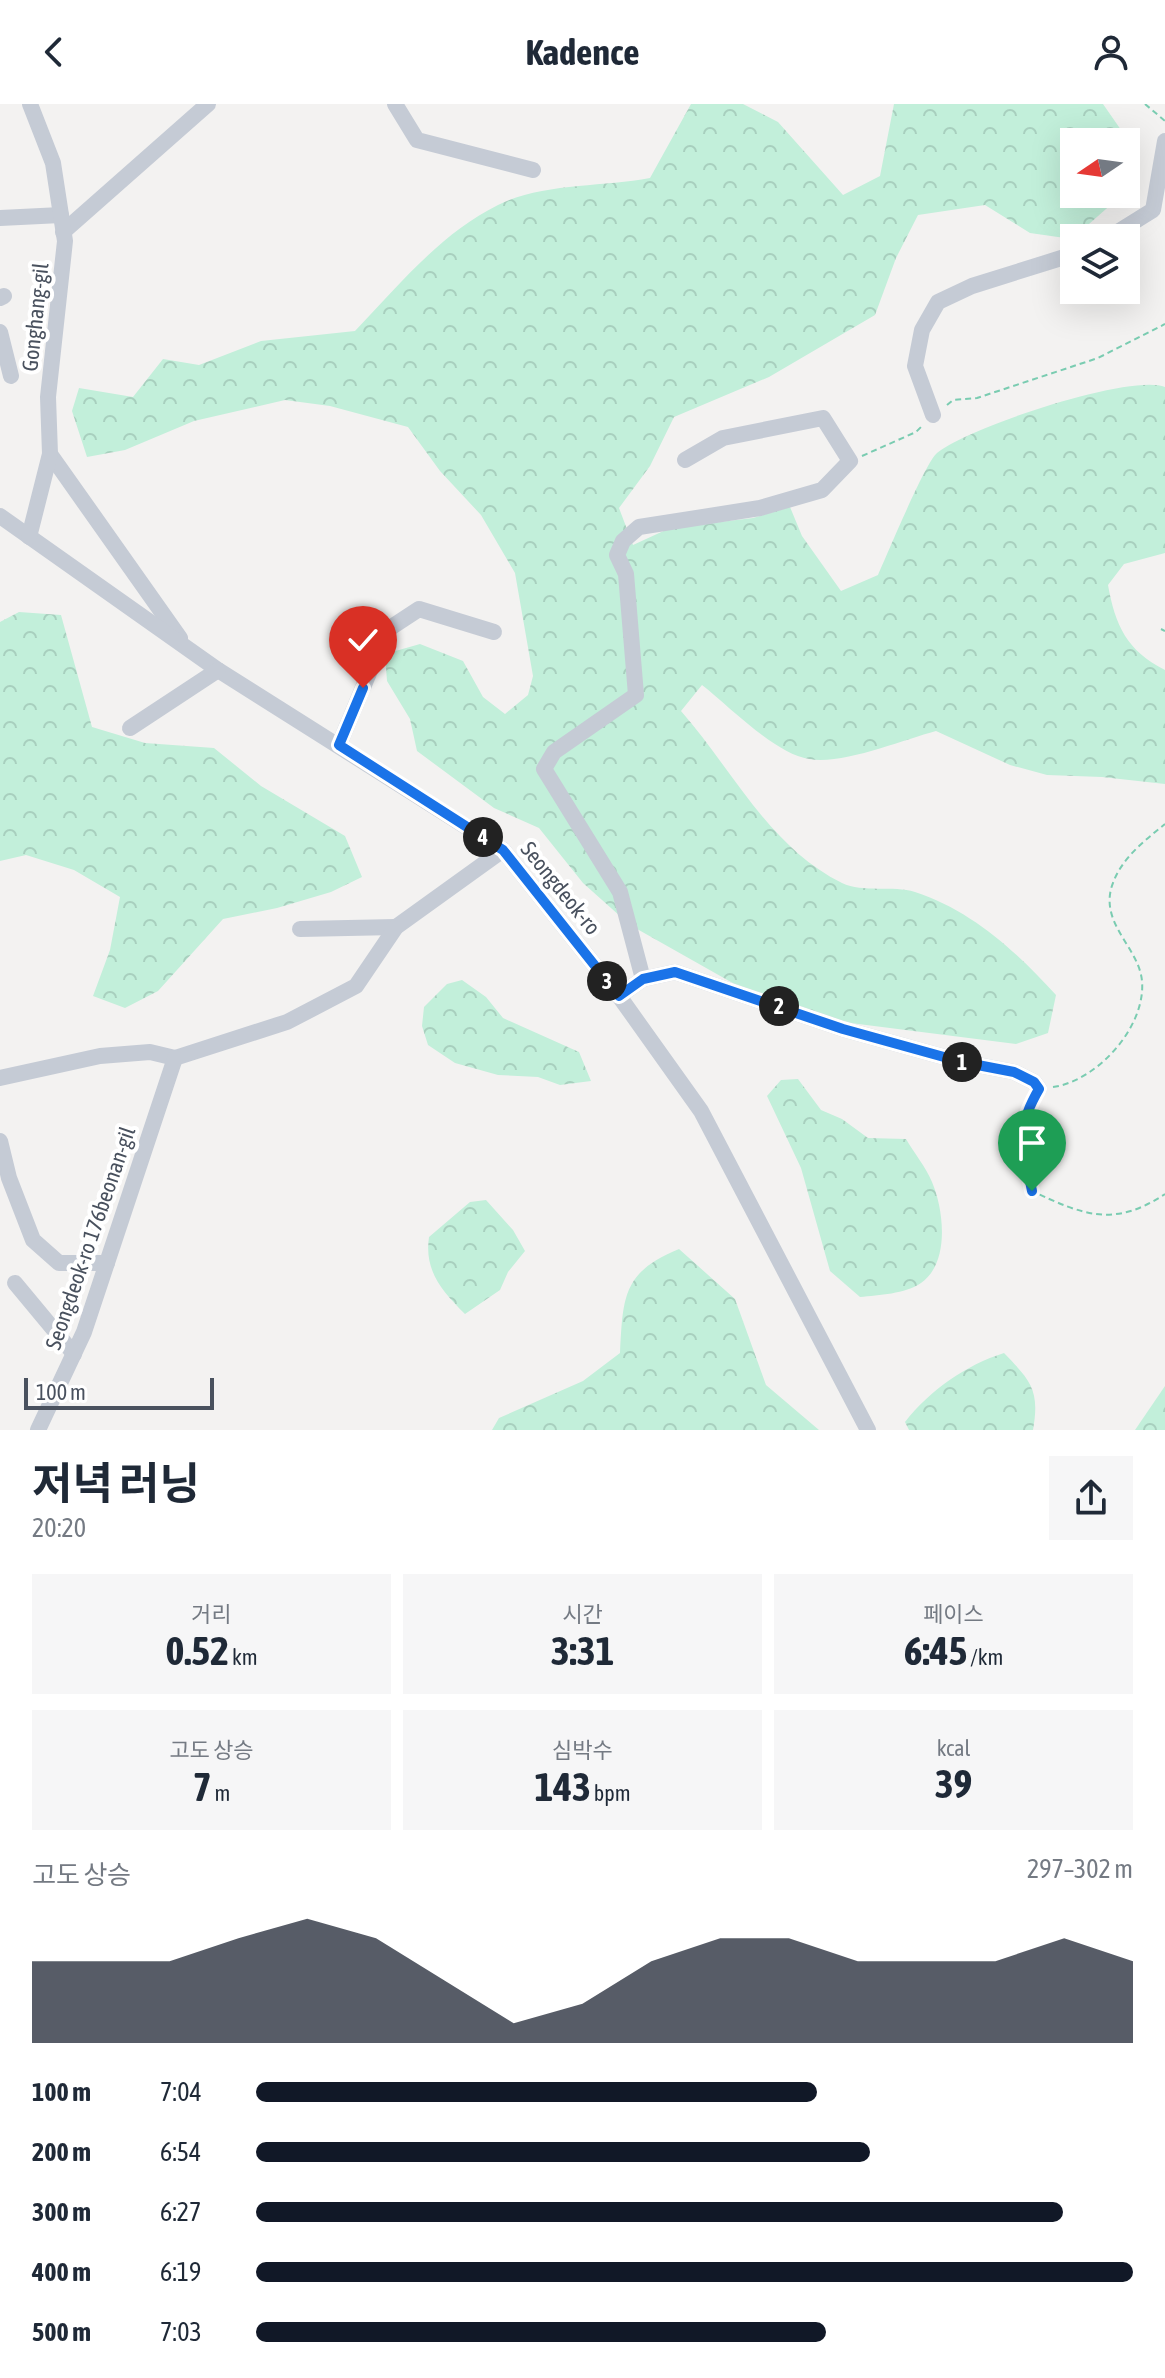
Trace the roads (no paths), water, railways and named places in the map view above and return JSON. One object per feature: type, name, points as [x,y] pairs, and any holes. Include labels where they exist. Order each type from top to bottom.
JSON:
[{"type":"street","name":"Gonghang-gil","points":[[29,537],[50,454],[48,397],[62,224],[53,163],[30,104]]},
{"type":"street","points":[[0,218],[62,224],[208,104]]},
{"type":"street","points":[[395,104],[417,140],[533,170]]},
{"type":"street","points":[[1130,224],[1153,210],[1165,141]]},
{"type":"street","points":[[933,415],[915,366],[922,330],[938,302],[972,286],[1060,258]]},
{"type":"street","points":[[0,332],[11,376]]},
{"type":"street","points":[[643,979],[620,892],[544,769],[554,752],[636,695],[626,574],[617,555],[623,541],[639,527],[760,508],[822,490],[850,461],[823,418],[723,438],[685,460]]},
{"type":"street","points":[[50,454],[188,649]]},
{"type":"street","name":"Seongdeok-ro","points":[[0,516],[218,670],[503,850],[619,996],[701,1111],[868,1430]]},
{"type":"street","points":[[339,745],[387,630],[419,609],[494,632]]},
{"type":"street","points":[[130,728],[218,670]]},
{"type":"street","points":[[0,1078],[100,1056],[150,1052],[175,1058],[287,1022],[356,986],[396,927],[503,850]]},
{"type":"street","points":[[300,929],[396,927]]},
{"type":"street","points":[[619,996],[643,979],[675,972],[843,1029],[962,1062],[1014,1072],[1034,1082],[1039,1089]]},
{"type":"street","name":"Seongdeok-ro 176beonan-gil","points":[[38,1430],[74,1354],[175,1058]]},
{"type":"street","points":[[0,1141],[9,1178],[33,1240],[59,1263],[107,1263]]},
{"type":"street","points":[[15,1283],[74,1354]]}]
